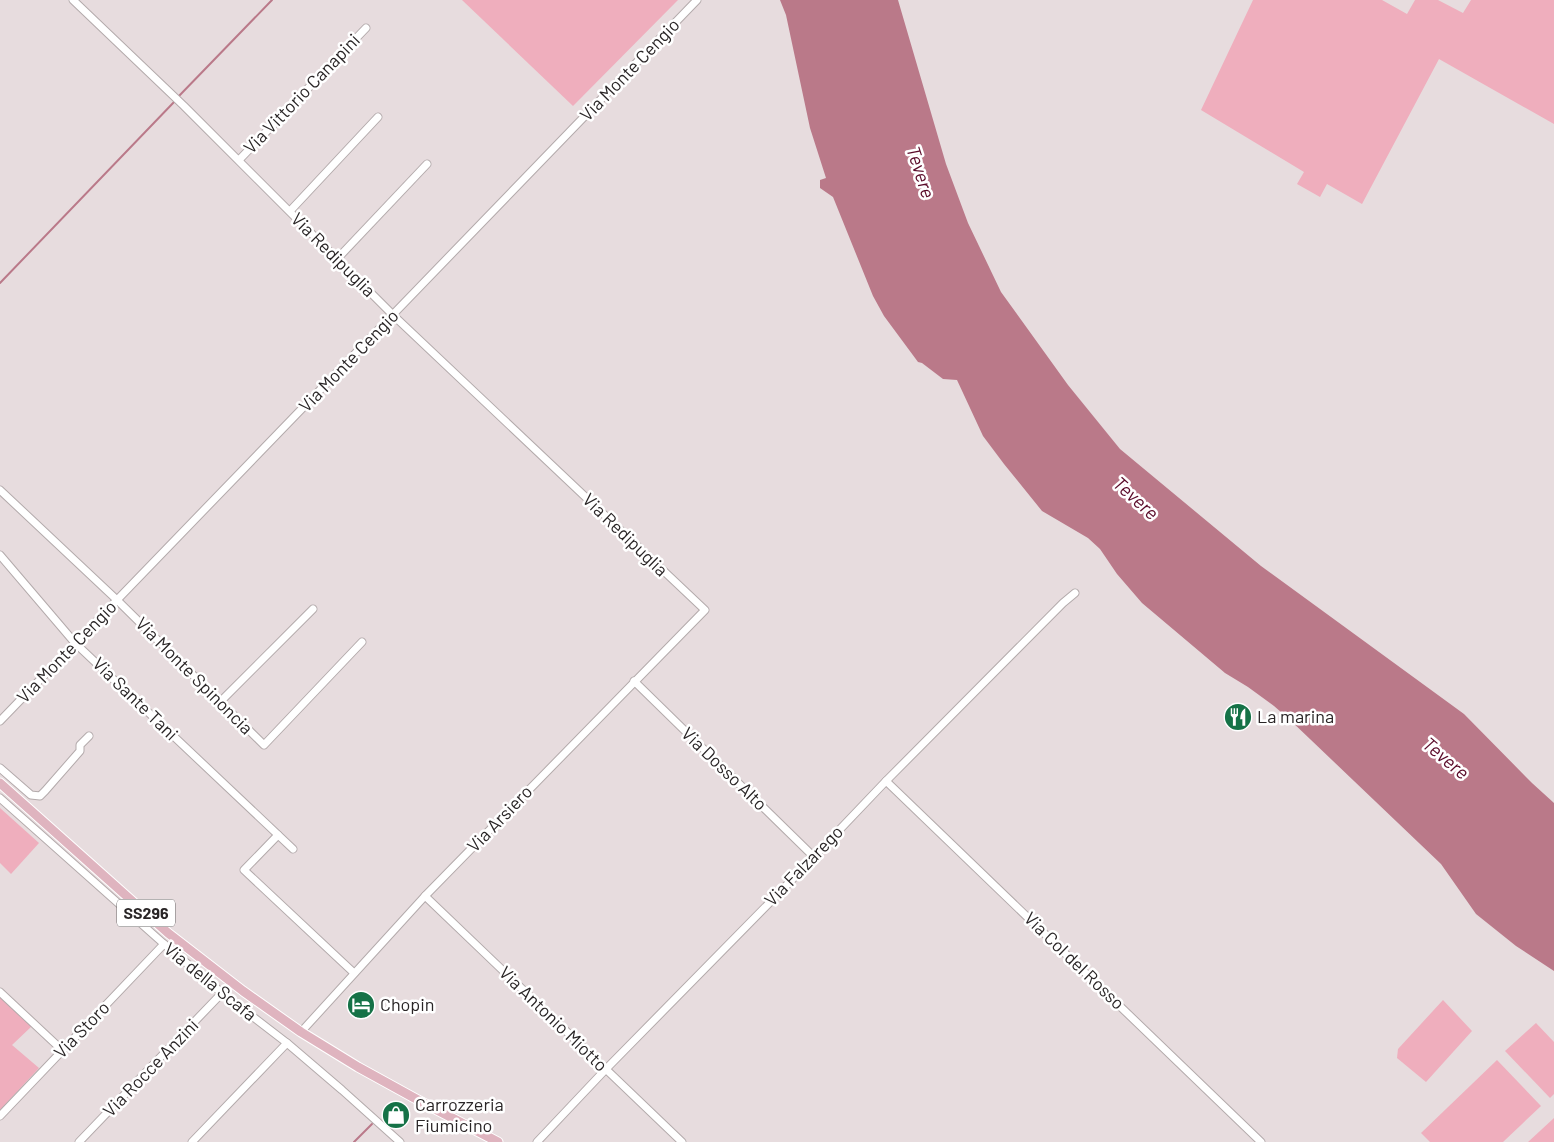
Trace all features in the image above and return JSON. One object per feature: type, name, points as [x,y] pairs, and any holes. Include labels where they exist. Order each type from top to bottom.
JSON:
[{"type":"main road","name":"SS296","points":[[0,783],[168,933],[243,991],[301,1032],[358,1067],[498,1142]]},
{"type":"street","name":"Via Redipuglia","points":[[73,0],[239,160],[393,315],[704,610]]},
{"type":"street","name":"Via Monte Cengio","points":[[0,721],[697,0]]},
{"type":"street","name":"Via Vittorio Canapini","points":[[239,160],[366,28]]},
{"type":"street","points":[[290,211],[378,117]]},
{"type":"street","points":[[337,259],[427,164]]},
{"type":"street","name":"Via Monte Spinoncia","points":[[0,490],[117,600],[264,745],[362,642]]},
{"type":"street","name":"Via Sante Tani","points":[[0,555],[75,643],[293,848]]},
{"type":"street","name":"Via Falzarego","points":[[537,1142],[886,781],[1075,593]]},
{"type":"street","points":[[220,702],[313,609]]},
{"type":"street","name":"Via Arsiero","points":[[301,1032],[425,896],[704,610]]},
{"type":"street","name":"Via Dosso Alto","points":[[634,681],[814,857]]},
{"type":"street","points":[[0,768],[31,795],[40,796],[80,751],[80,745],[89,736]]},
{"type":"street","name":"Via Col del Rosso","points":[[886,781],[1261,1142]]},
{"type":"street","name":"Via della Scafa","points":[[1,799],[222,994],[287,1044],[400,1142]]},
{"type":"street","points":[[278,835],[244,870],[354,973]]},
{"type":"street","name":"Via Antonio Miotto","points":[[425,896],[682,1142]]},
{"type":"street","name":"Via Storo","points":[[0,1116],[164,944]]},
{"type":"street","points":[[0,992],[62,1050]]},
{"type":"street","name":"Via Rocce Anzini","points":[[80,1142],[222,994]]},
{"type":"street","points":[[192,1142],[287,1044]]},
{"type":"shaded area","points":[[462,0],[678,0],[573,106]]},
{"type":"shaded area","points":[[1253,0],[1382,0],[1407,14],[1415,0],[1438,0],[1463,13],[1471,0],[1554,0],[1554,124],[1439,59],[1362,204],[1327,184],[1320,197],[1297,184],[1304,172],[1201,110]]},
{"type":"shaded area","points":[[0,808],[39,843],[11,874],[0,863]]},
{"type":"shaded area","points":[[0,996],[32,1026],[12,1045],[39,1068],[0,1110]]},
{"type":"shaded area","points":[[1443,1000],[1472,1031],[1426,1082],[1397,1058],[1398,1049]]},
{"type":"shaded area","points":[[1536,1023],[1554,1042],[1554,1094],[1550,1098],[1505,1051]]},
{"type":"shaded area","points":[[1497,1060],[1541,1106],[1503,1142],[1430,1142],[1421,1133]]},
{"type":"shaded area","points":[[1554,1118],[1554,1142],[1528,1142]]},
{"type":"water","name":"Tevere","points":[[780,0],[898,0],[946,164],[968,223],[1001,292],[1068,385],[1120,449],[1261,566],[1464,714],[1554,803],[1554,971],[1516,946],[1476,914],[1441,864],[1289,719],[1248,687],[1225,673],[1142,603],[1117,574],[1100,549],[1088,538],[1042,511],[983,436],[957,380],[943,379],[918,362],[884,316],[873,296],[833,197],[820,188],[820,180],[826,178],[810,128],[786,15]]},
{"type":"waterway","points":[[178,97],[272,0]]},
{"type":"waterway","points":[[0,283],[175,101]]},
{"type":"waterway","points":[[354,1142],[372,1124]]},
{"type":"place","name":"La marina","points":[[1238,717]]},
{"type":"place","name":"Chopin","points":[[361,1005]]},
{"type":"place","name":"Carrozzeria Fiumicino","points":[[396,1115]]}]
